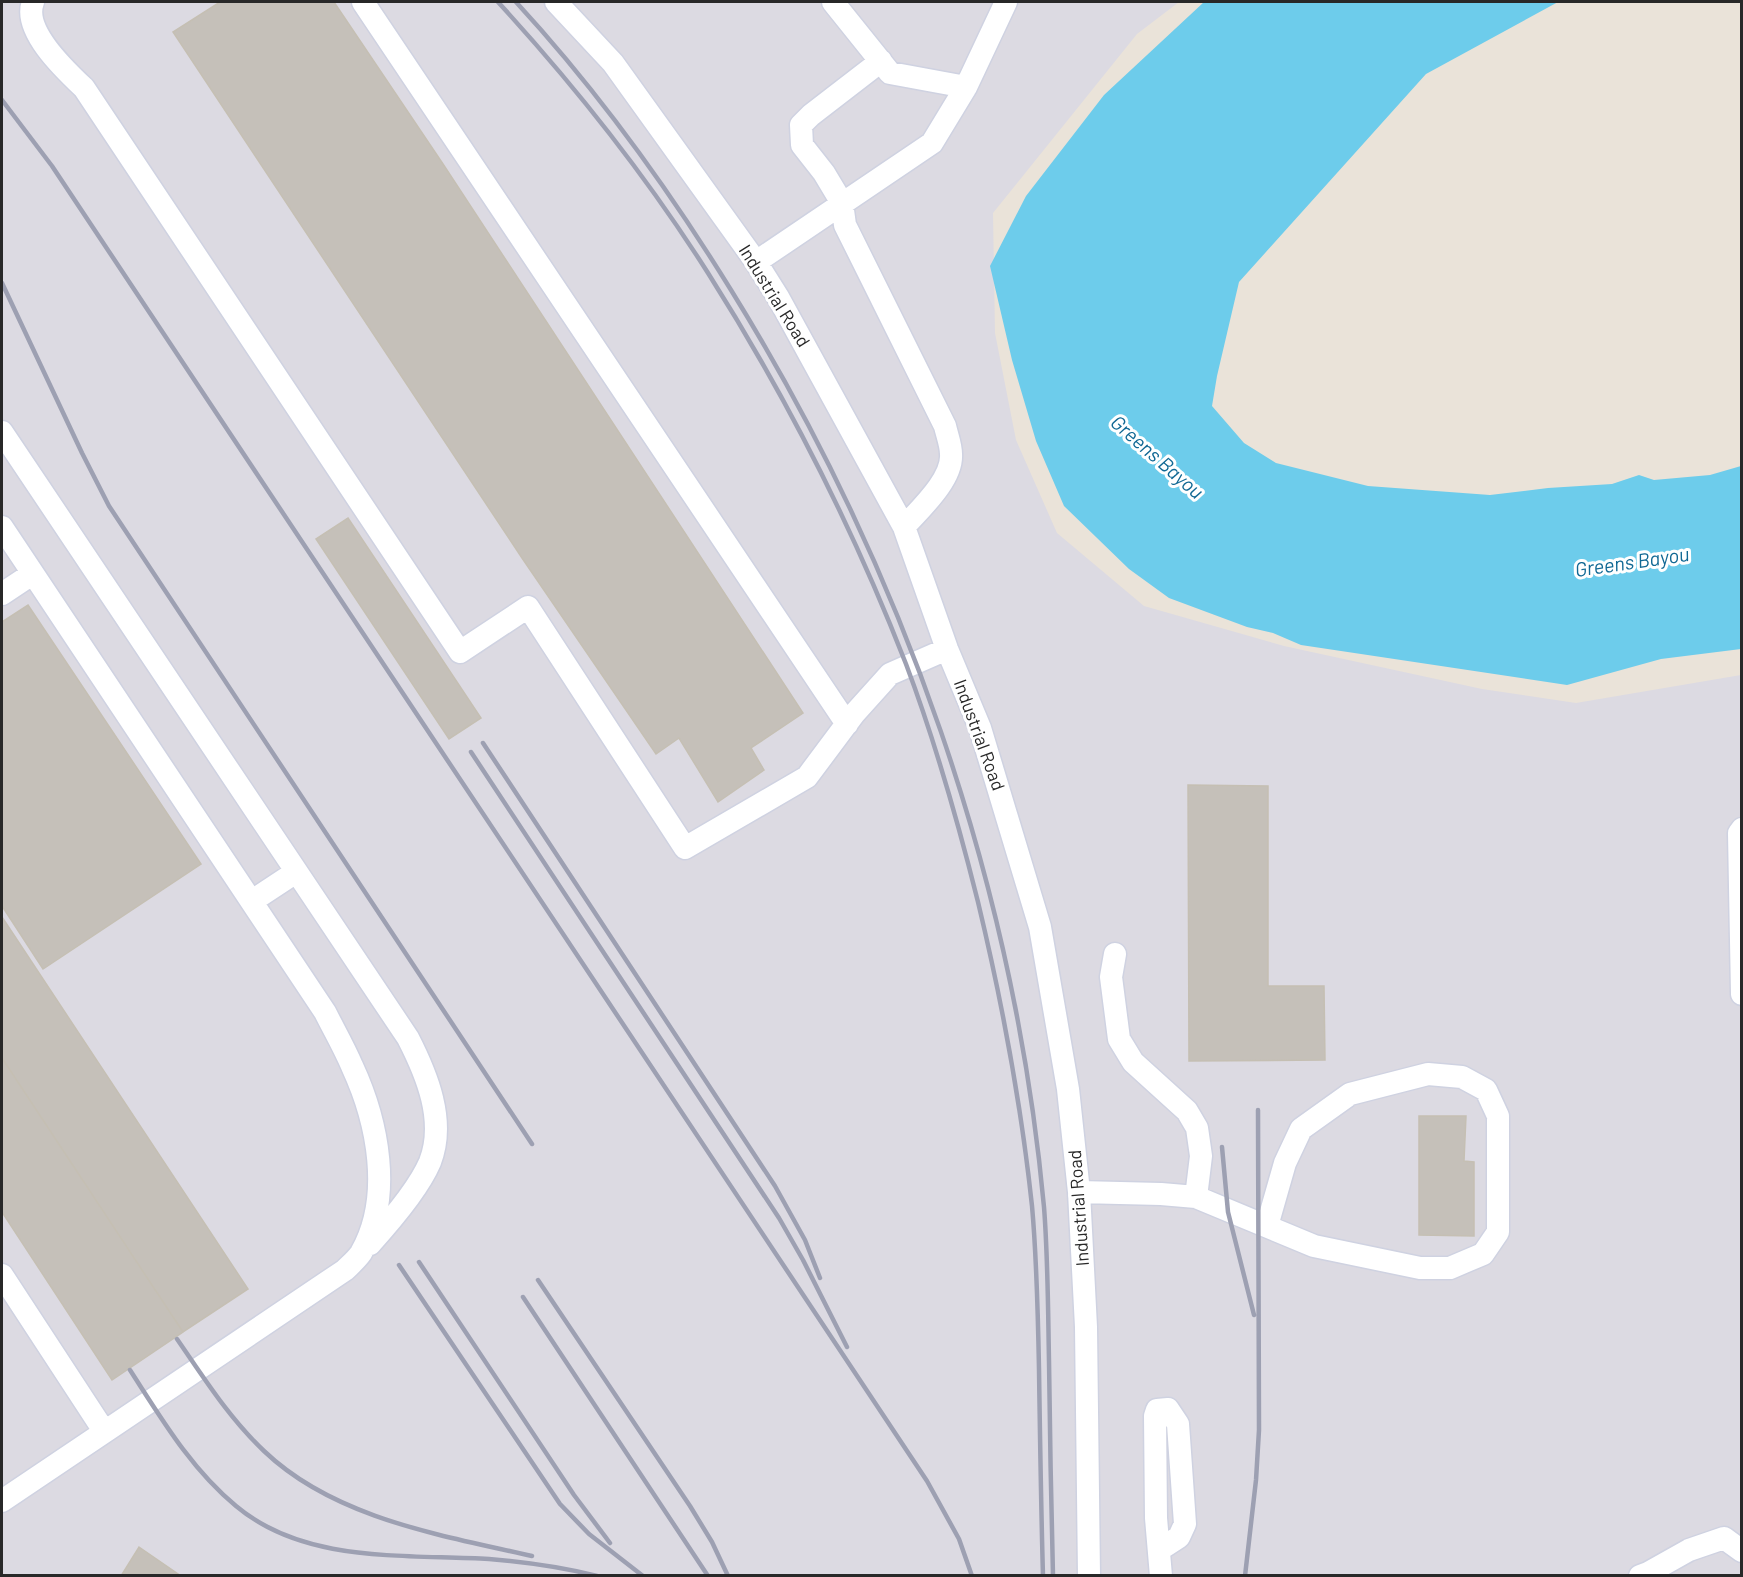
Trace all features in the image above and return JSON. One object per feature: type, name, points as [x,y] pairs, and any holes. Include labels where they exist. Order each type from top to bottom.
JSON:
[{"type":"street","points":[[33,2],[30,13],[34,27],[58,62],[84,88],[460,652],[528,607],[685,848],[807,777],[847,723],[890,674],[947,649]]},
{"type":"street","points":[[363,2],[847,723]]},
{"type":"street","name":"Industrial Road","points":[[556,2],[613,63],[756,262],[778,297],[904,527],[947,649],[980,728],[1040,927],[1068,1089],[1079,1192],[1086,1327],[1089,1575]]},
{"type":"street","points":[[833,2],[890,73],[966,87]]},
{"type":"street","points":[[756,262],[932,143],[966,87],[1006,2]]},
{"type":"street","points":[[881,61],[801,125],[802,145],[824,173],[842,203],[845,225],[945,426],[952,455],[949,469],[939,486],[904,527]]},
{"type":"street","points":[[2,432],[408,1038],[424,1071],[434,1105],[435,1139],[430,1162],[409,1197],[345,1270],[2,1501]]},
{"type":"street","points":[[2,527],[325,1012],[353,1067],[371,1118],[379,1164],[378,1200],[372,1226],[360,1254]]},
{"type":"street","points":[[2,594],[32,574]]},
{"type":"street","points":[[1742,829],[1739,833],[1742,994]]},
{"type":"street","points":[[252,901],[296,872]]},
{"type":"street","points":[[1114,954],[1111,977],[1119,1039],[1132,1062],[1187,1111],[1197,1128],[1202,1156],[1196,1197]]},
{"type":"street","points":[[1079,1192],[1196,1197],[1314,1246],[1420,1268],[1450,1268],[1483,1254],[1498,1232],[1498,1116],[1486,1090],[1462,1077],[1428,1074],[1350,1094],[1301,1129],[1284,1164],[1267,1226]]},
{"type":"street","points":[[2,1275],[104,1431]]},
{"type":"street","points":[[1159,1550],[1179,1537],[1185,1524],[1178,1424],[1168,1409],[1161,1408],[1157,1410],[1155,1416],[1156,1518],[1161,1575]]},
{"type":"street","points":[[1640,1575],[1648,1573],[1689,1550],[1736,1541]]},
{"type":"shaded area","points":[[2,2],[1179,2],[1137,34],[993,213],[995,333],[1016,440],[1057,533],[1144,606],[1284,646],[1482,689],[1576,703],[1741,675],[1741,1575],[2,1576]]},
{"type":"water","name":"Greens Bayou","points":[[1204,2],[1558,2],[1426,74],[1239,282],[1212,406],[1244,443],[1276,463],[1368,486],[1490,495],[1612,484],[1639,475],[1654,480],[1710,475],[1741,466],[1741,649],[1661,659],[1567,685],[1301,645],[1273,633],[1247,627],[1169,598],[1129,569],[1064,506],[1036,441],[1012,360],[990,266],[1026,196],[1104,95]]},
{"type":"building","points":[[220,2],[334,2],[803,713],[751,748],[764,770],[718,802],[679,738],[656,754],[522,558],[173,32]]},
{"type":"building","points":[[348,518],[481,718],[449,739],[316,539]]},
{"type":"building","points":[[28,605],[201,864],[43,969],[2,906],[2,622]]},
{"type":"building","points":[[1188,785],[1268,786],[1268,986],[1324,986],[1325,1060],[1189,1061]]},
{"type":"building","points":[[2,917],[248,1289],[183,1332],[2,1058]]},
{"type":"building","points":[[2,1058],[183,1332],[112,1380],[2,1212]]},
{"type":"building","points":[[1419,1116],[1466,1116],[1464,1161],[1474,1162],[1474,1236],[1419,1235]]},
{"type":"building","points":[[139,1547],[181,1576],[121,1576]]},
{"type":"railway","points":[[498,2],[555,66],[635,167],[685,237],[737,320],[791,415],[841,513],[917,693],[945,782],[978,902],[1003,1015],[1022,1129],[1032,1206],[1036,1268],[1043,1576]]},
{"type":"railway","points":[[516,2],[575,70],[657,177],[731,290],[792,395],[848,504],[897,616],[940,730],[977,847],[1006,965],[1029,1086],[1044,1207],[1046,1245],[1053,1576]]},
{"type":"railway","points":[[2,100],[52,166],[927,1481],[959,1539],[972,1576]]},
{"type":"railway","points":[[2,283],[109,506],[532,1144]]},
{"type":"railway","points":[[483,743],[775,1186],[805,1240],[820,1278]]},
{"type":"railway","points":[[471,752],[779,1218],[847,1347]]},
{"type":"railway","points":[[1245,1576],[1259,1430],[1258,1110]]},
{"type":"railway","points":[[1222,1147],[1228,1212],[1254,1315]]},
{"type":"railway","points":[[419,1262],[574,1495],[610,1543]]},
{"type":"railway","points":[[399,1265],[560,1504],[589,1534],[643,1576]]},
{"type":"railway","points":[[538,1280],[690,1506],[712,1542],[728,1576]]},
{"type":"railway","points":[[523,1297],[708,1576]]},
{"type":"railway","points":[[177,1339],[218,1397],[251,1438],[292,1474],[322,1493],[390,1521],[532,1556]]},
{"type":"railway","points":[[130,1370],[178,1442],[205,1476],[236,1506],[263,1525],[293,1538],[324,1547],[356,1552],[503,1560],[557,1567],[597,1576]]}]
